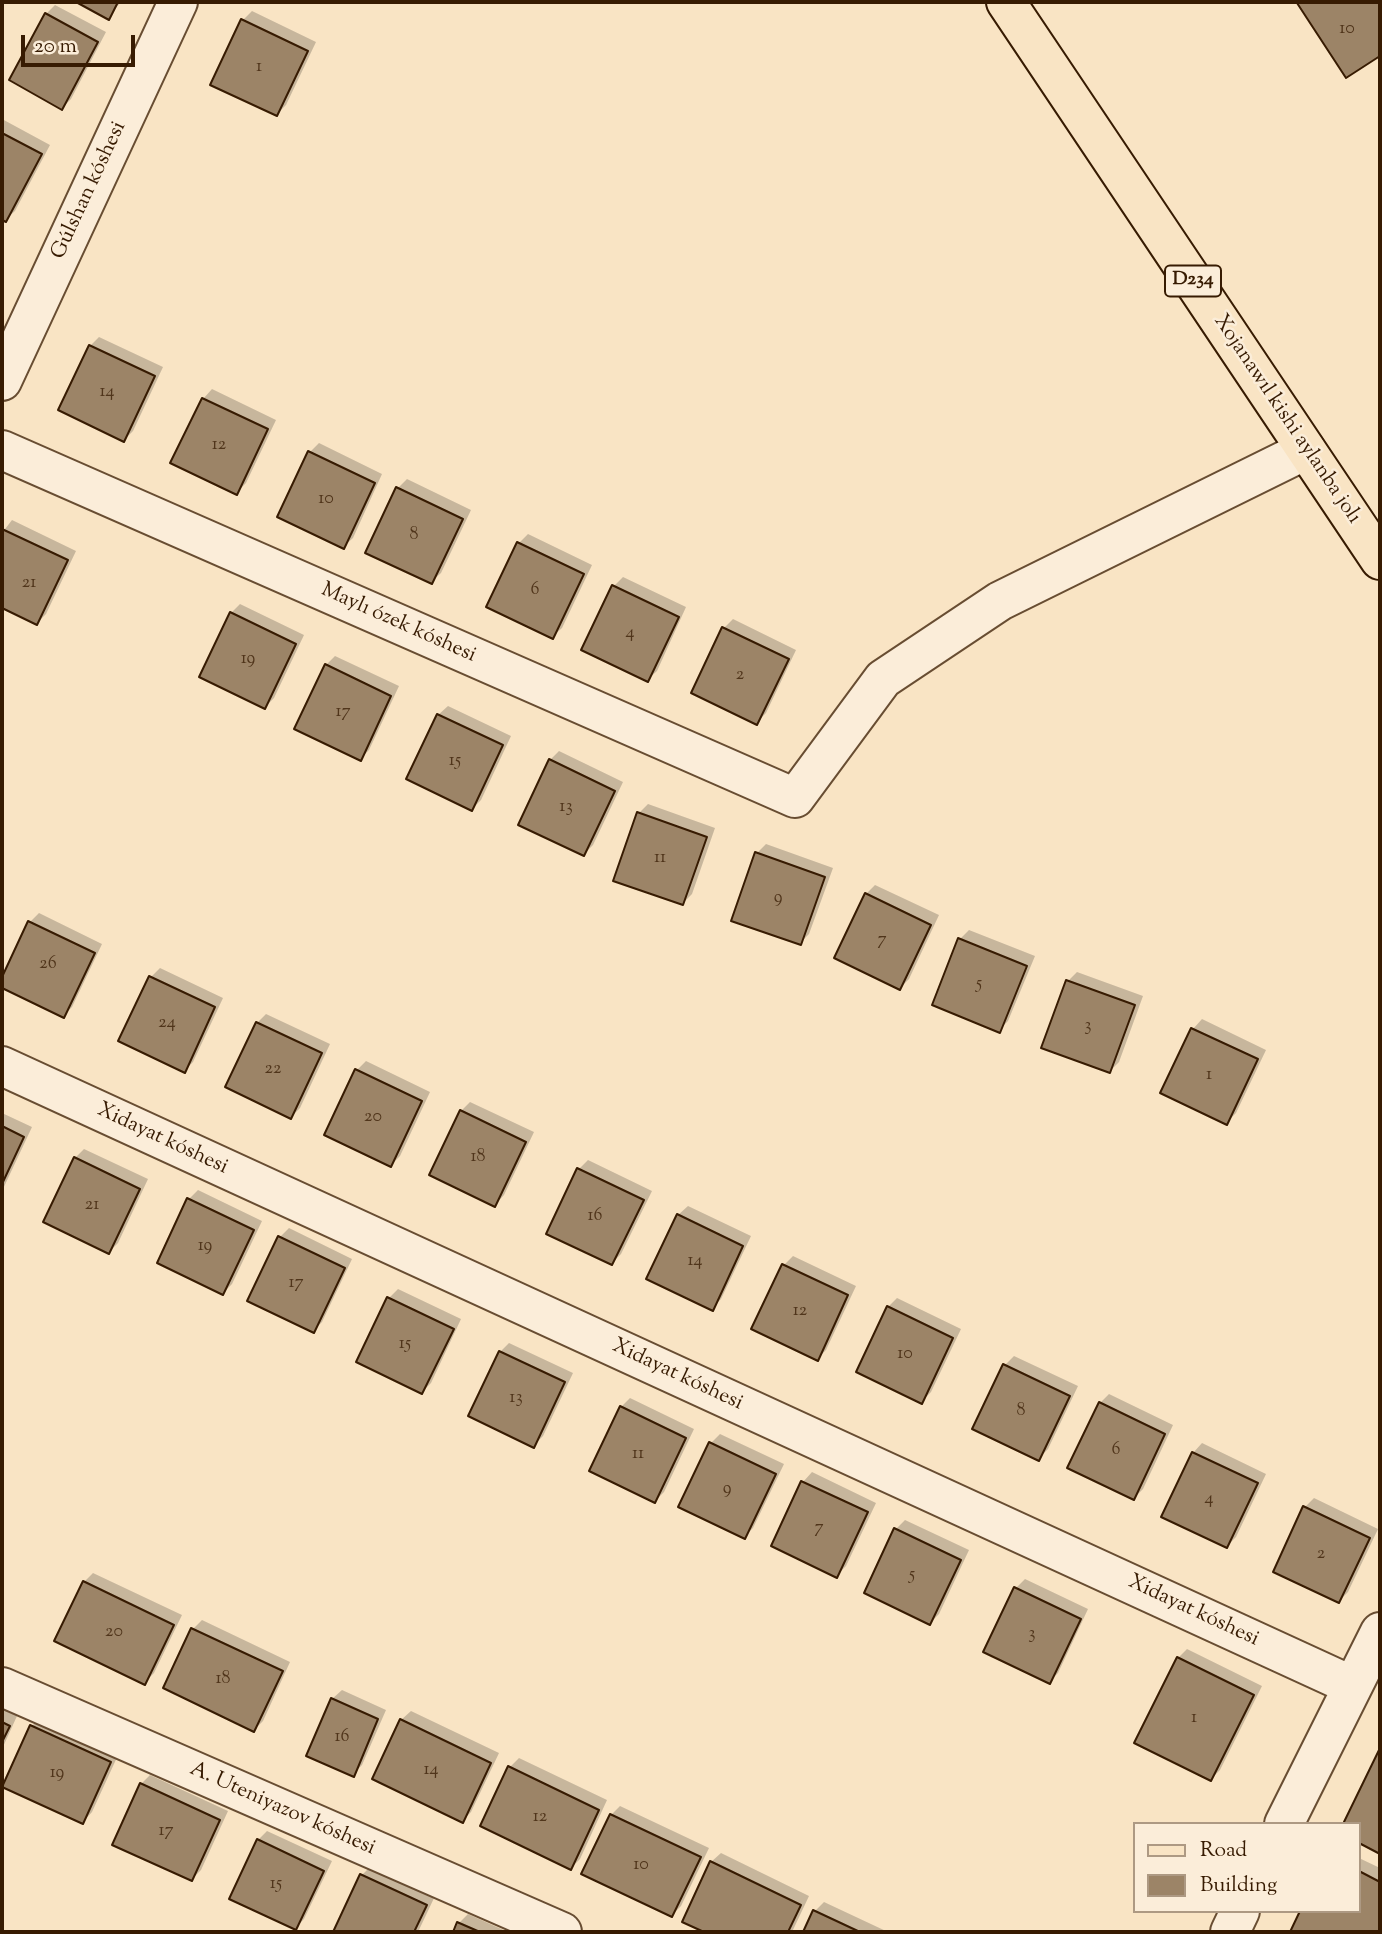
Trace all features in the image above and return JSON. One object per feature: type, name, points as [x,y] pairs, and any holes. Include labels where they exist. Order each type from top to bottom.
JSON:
[{"type":"main road","name":"Xojanawıl kishi aylanba jolı","points":[[1006,2],[1380,560]]},
{"type":"street","name":"Gúlshan kóshesi","points":[[2,381],[178,2]]},
{"type":"street","name":"Maylı ózek kóshesi","points":[[2,450],[794,797],[883,679],[1000,601],[1306,450]]},
{"type":"street","name":"Xidayat kóshesi","points":[[2,1066],[1353,1686]]},
{"type":"street","points":[[1285,1822],[1380,1632]]},
{"type":"street","name":"A. Uteniyazov kóshesi","points":[[2,1687],[562,1932]]},
{"type":"street","points":[[1230,1932],[1239,1913]]},
{"type":"building","points":[[76,2],[118,2],[109,20]]},
{"type":"building","points":[[1380,2],[1380,56],[1346,78],[1297,3]]},
{"type":"building","points":[[45,13],[98,42],[62,110],[9,80]]},
{"type":"building","points":[[241,19],[308,51],[277,116],[210,85]]},
{"type":"building","points":[[2,133],[42,154],[6,222],[2,220]]},
{"type":"building","points":[[89,345],[155,376],[124,442],[58,410]]},
{"type":"building","points":[[202,398],[268,429],[237,495],[170,463]]},
{"type":"building","points":[[308,451],[375,483],[344,549],[277,517]]},
{"type":"building","points":[[396,487],[463,519],[432,584],[365,553]]},
{"type":"building","points":[[2,529],[68,560],[37,625],[2,608]]},
{"type":"building","points":[[517,542],[584,574],[553,639],[486,607]]},
{"type":"building","points":[[612,585],[679,617],[648,682],[581,650]]},
{"type":"building","points":[[230,612],[296,644],[265,709],[199,677]]},
{"type":"building","points":[[722,627],[789,659],[757,725],[691,693]]},
{"type":"building","points":[[325,664],[391,696],[361,761],[294,729]]},
{"type":"building","points":[[437,714],[503,745],[472,811],[406,779]]},
{"type":"building","points":[[549,759],[615,791],[584,856],[518,825]]},
{"type":"building","points":[[637,812],[707,837],[683,905],[613,881]]},
{"type":"building","points":[[755,852],[825,877],[801,945],[731,921]]},
{"type":"building","points":[[865,893],[931,925],[900,990],[834,958]]},
{"type":"building","points":[[28,921],[95,953],[64,1018],[2,988],[2,977]]},
{"type":"building","points":[[958,938],[1027,966],[1000,1033],[932,1005]]},
{"type":"building","points":[[149,976],[215,1007],[185,1073],[118,1041]]},
{"type":"building","points":[[1066,980],[1135,1005],[1110,1073],[1041,1048]]},
{"type":"building","points":[[256,1022],[322,1053],[291,1119],[225,1087]]},
{"type":"building","points":[[1191,1028],[1258,1059],[1227,1125],[1160,1093]]},
{"type":"building","points":[[355,1069],[422,1101],[391,1167],[324,1135]]},
{"type":"building","points":[[460,1110],[526,1142],[495,1207],[429,1175]]},
{"type":"building","points":[[2,1126],[24,1137],[2,1184]]},
{"type":"building","points":[[74,1157],[140,1189],[109,1254],[43,1222]]},
{"type":"building","points":[[577,1168],[644,1200],[612,1265],[546,1234]]},
{"type":"building","points":[[187,1198],[254,1230],[223,1295],[157,1263]]},
{"type":"building","points":[[677,1214],[743,1246],[713,1311],[646,1279]]},
{"type":"building","points":[[278,1236],[345,1268],[314,1333],[247,1301]]},
{"type":"building","points":[[782,1264],[848,1295],[818,1361],[751,1329]]},
{"type":"building","points":[[387,1297],[454,1329],[422,1394],[356,1362]]},
{"type":"building","points":[[887,1306],[953,1338],[922,1404],[856,1372]]},
{"type":"building","points":[[499,1351],[565,1382],[534,1448],[468,1416]]},
{"type":"building","points":[[1003,1364],[1070,1396],[1039,1461],[972,1429]]},
{"type":"building","points":[[1099,1402],[1165,1434],[1134,1500],[1067,1468]]},
{"type":"building","points":[[620,1406],[686,1438],[655,1503],[589,1471]]},
{"type":"building","points":[[709,1442],[776,1474],[745,1539],[678,1507]]},
{"type":"building","points":[[1192,1452],[1258,1483],[1227,1548],[1161,1517]]},
{"type":"building","points":[[801,1481],[868,1512],[837,1578],[771,1546]]},
{"type":"building","points":[[1303,1506],[1370,1538],[1339,1603],[1273,1572]]},
{"type":"building","points":[[894,1528],[961,1560],[930,1625],[864,1593]]},
{"type":"building","points":[[83,1581],[174,1625],[145,1685],[54,1641]]},
{"type":"building","points":[[1014,1587],[1081,1619],[1050,1684],[983,1652]]},
{"type":"building","points":[[191,1628],[283,1671],[254,1732],[163,1688]]},
{"type":"building","points":[[1177,1657],[1254,1695],[1211,1781],[1134,1743]]},
{"type":"building","points":[[331,1698],[378,1719],[354,1777],[306,1756]]},
{"type":"building","points":[[400,1719],[491,1763],[463,1823],[372,1779]]},
{"type":"building","points":[[2,1722],[10,1726],[2,1742]]},
{"type":"building","points":[[30,1725],[111,1762],[83,1824],[2,1787]]},
{"type":"building","points":[[1380,1748],[1380,1854],[1361,1844],[1361,1822],[1344,1822]]},
{"type":"building","points":[[508,1766],[599,1810],[571,1870],[480,1826]]},
{"type":"building","points":[[140,1783],[220,1820],[192,1881],[112,1845]]},
{"type":"building","points":[[610,1814],[701,1857],[672,1917],[581,1874]]},
{"type":"building","points":[[257,1839],[324,1871],[296,1930],[229,1899]]},
{"type":"building","points":[[710,1861],[801,1905],[788,1932],[704,1932],[682,1922]]},
{"type":"building","points":[[1361,1872],[1380,1882],[1380,1932],[1290,1932],[1299,1913],[1361,1913]]},
{"type":"building","points":[[360,1874],[427,1905],[414,1932],[333,1932]]},
{"type":"building","points":[[813,1910],[860,1932],[803,1932]]},
{"type":"building","points":[[457,1922],[480,1932],[453,1932]]}]
